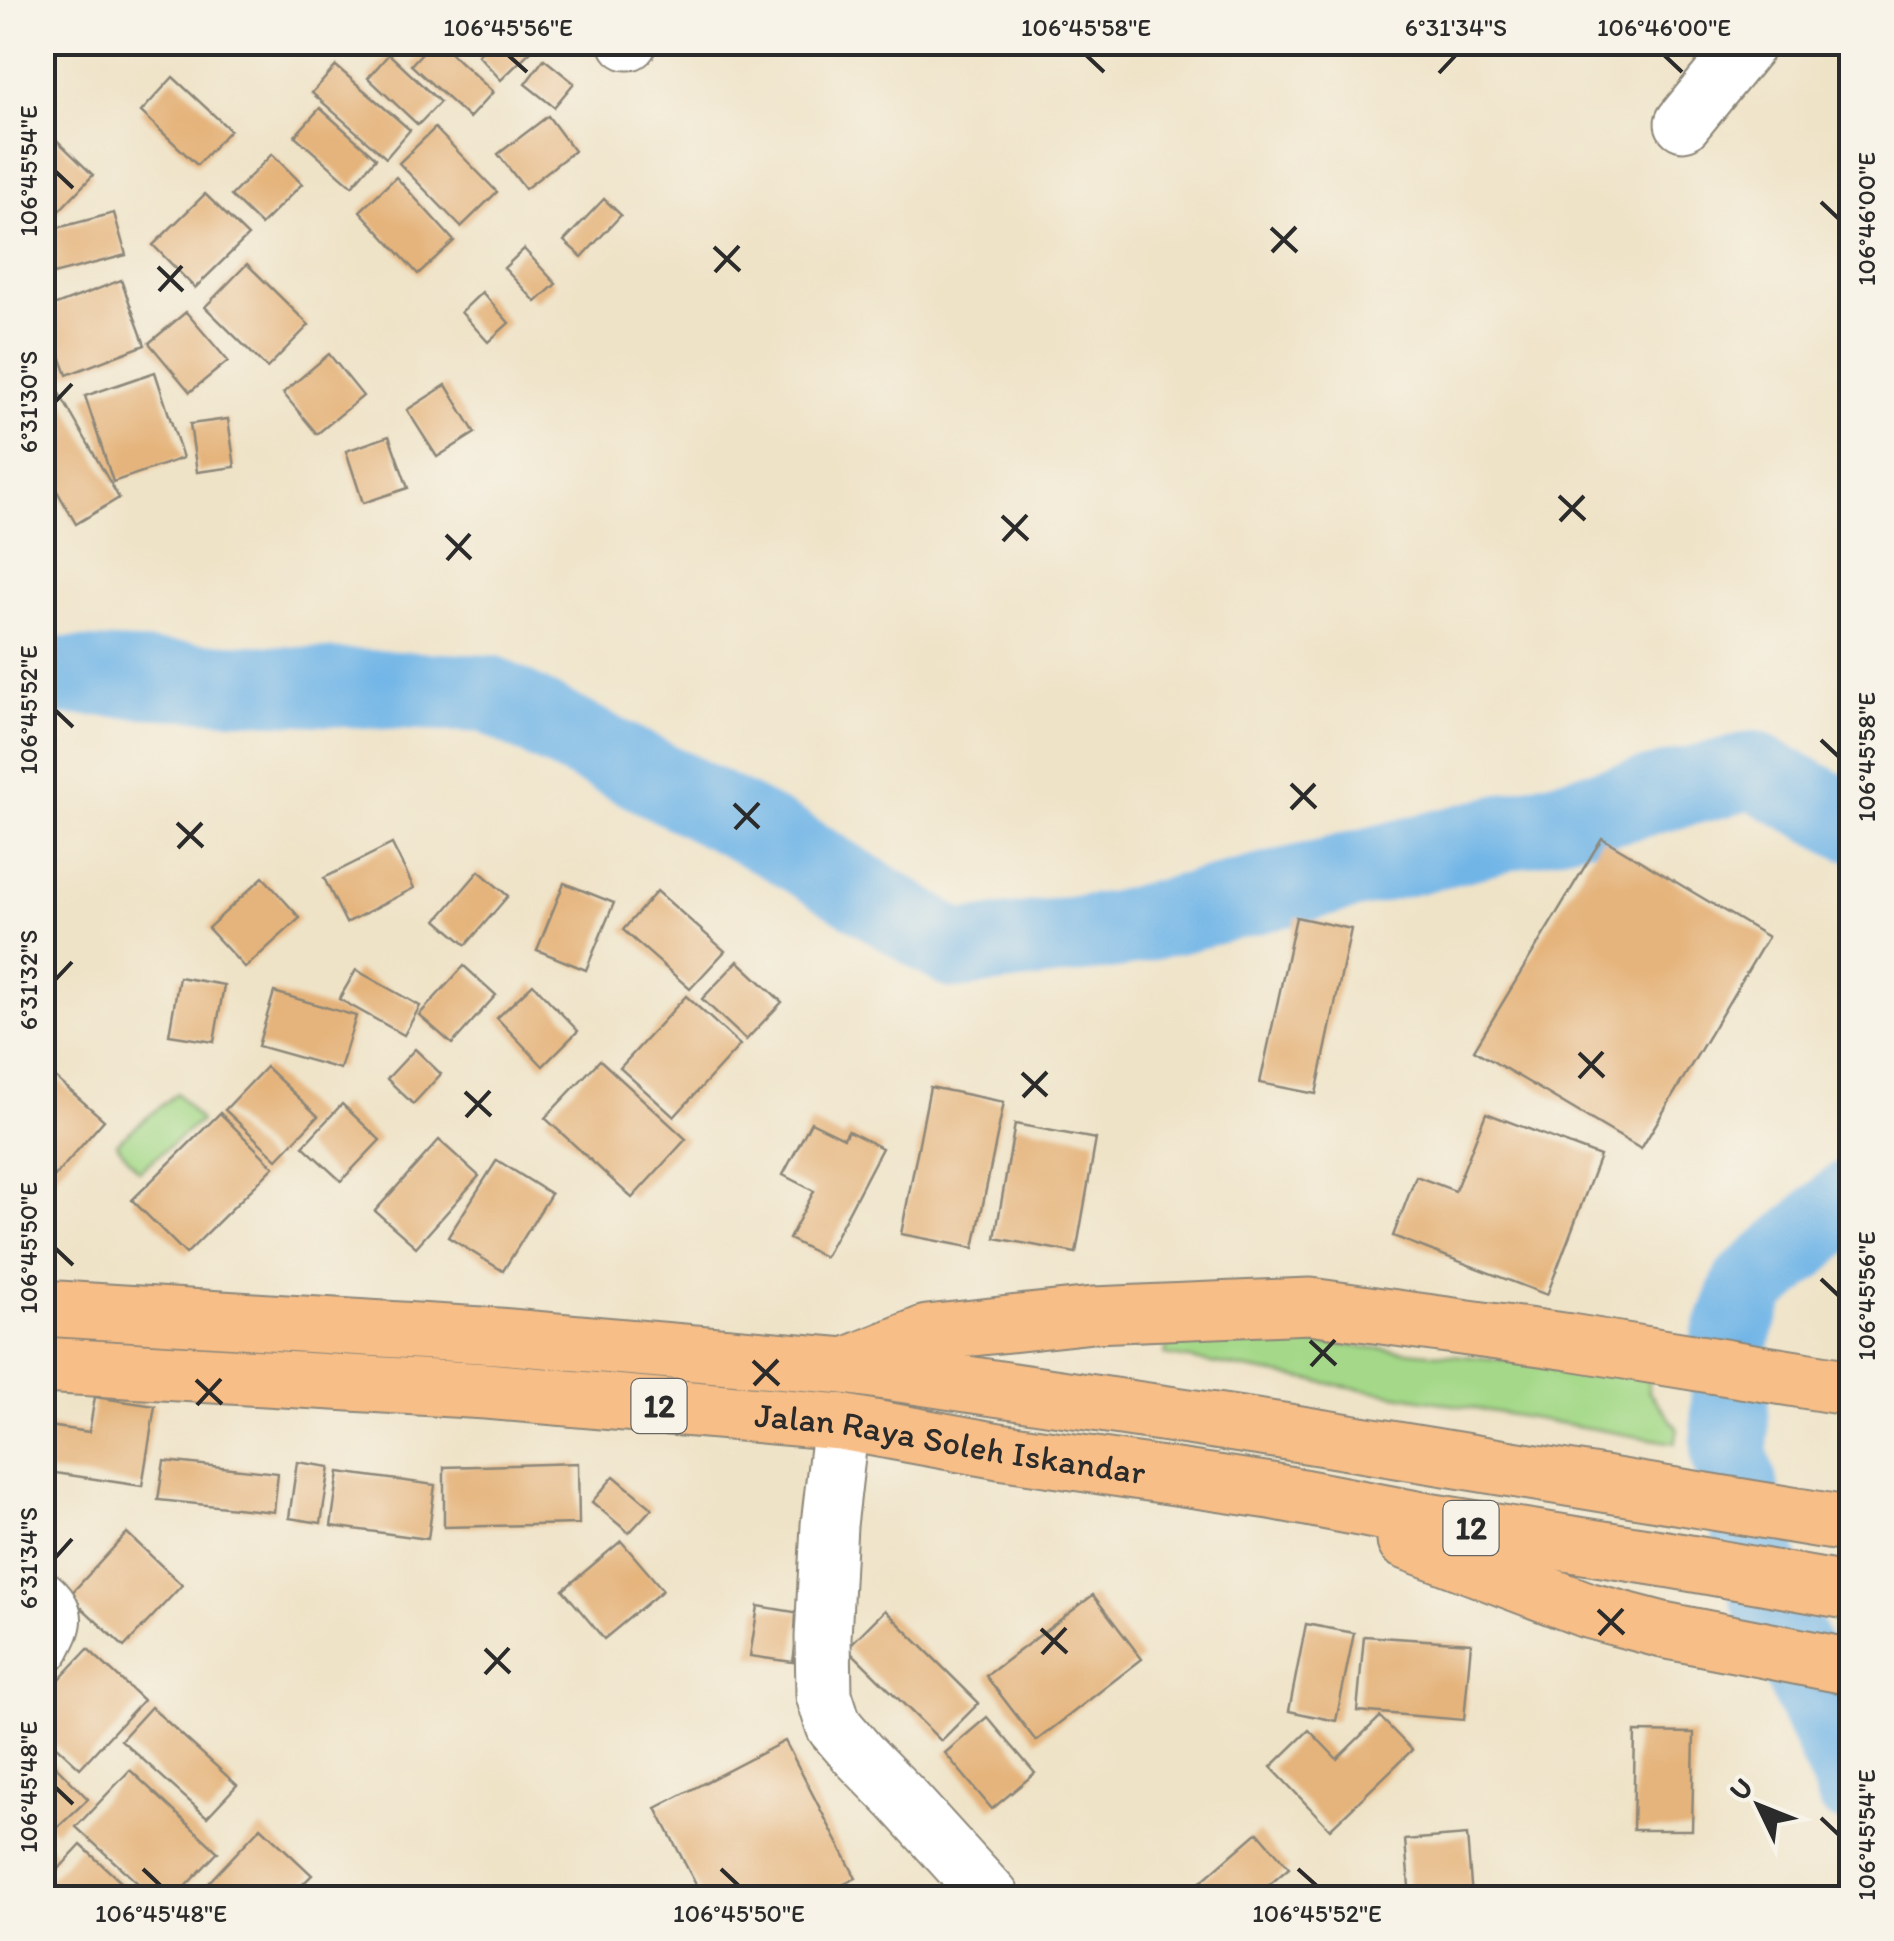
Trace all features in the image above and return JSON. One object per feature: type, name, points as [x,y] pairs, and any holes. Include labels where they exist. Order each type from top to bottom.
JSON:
[{"type":"highway","points":[[846,1366],[926,1333],[1092,1315],[1310,1306],[1852,1388]]},
{"type":"highway","name":"Jalan Raya Soleh Iskandar","points":[[42,1308],[498,1336],[846,1366],[1282,1431],[1852,1525]]},
{"type":"highway","name":"Jalan Raya Soleh Iskandar","points":[[42,1365],[486,1391],[841,1422],[999,1451],[1271,1491],[1427,1522],[1852,1592]]},
{"type":"highway","points":[[1271,1491],[1588,1610],[1663,1630],[1852,1666]]},
{"type":"street","points":[[1682,123],[1749,42]]},
{"type":"street","points":[[841,1422],[823,1638],[824,1694],[834,1726],[992,1898]]},
{"type":"street","points":[[42,1599],[54,1612],[54,1622],[43,1646]]},
{"type":"green space","points":[[177,1093],[200,1121],[139,1171],[116,1143]]},
{"type":"green space","points":[[1168,1339],[1329,1344],[1650,1373],[1648,1391],[1678,1429],[1675,1443],[1165,1355]]},
{"type":"building","points":[[432,42],[439,42],[493,92],[469,118],[411,65]]},
{"type":"building","points":[[491,42],[540,42],[501,80],[478,55]]},
{"type":"building","points":[[389,54],[440,102],[418,125],[368,78]]},
{"type":"building","points":[[544,59],[574,83],[554,107],[525,84]]},
{"type":"building","points":[[336,66],[410,130],[386,158],[312,93]]},
{"type":"building","points":[[173,77],[230,130],[197,165],[141,112]]},
{"type":"building","points":[[320,108],[376,158],[352,186],[295,136]]},
{"type":"building","points":[[548,116],[574,151],[525,189],[498,154]]},
{"type":"building","points":[[42,126],[93,175],[54,216],[42,206]]},
{"type":"building","points":[[435,128],[497,192],[461,227],[399,163]]},
{"type":"building","points":[[272,154],[302,184],[261,225],[231,196]]},
{"type":"building","points":[[396,177],[454,241],[418,274],[360,211]]},
{"type":"building","points":[[205,194],[248,236],[195,288],[153,245]]},
{"type":"building","points":[[604,199],[621,215],[582,257],[564,241]]},
{"type":"building","points":[[114,213],[126,255],[42,277],[42,232]]},
{"type":"building","points":[[524,249],[556,284],[536,302],[504,268]]},
{"type":"building","points":[[247,264],[309,325],[267,368],[205,307]]},
{"type":"building","points":[[121,280],[145,345],[67,375],[43,310]]},
{"type":"building","points":[[482,292],[509,323],[488,342],[461,312]]},
{"type":"building","points":[[186,312],[228,361],[190,392],[149,343]]},
{"type":"building","points":[[329,354],[363,396],[317,434],[283,393]]},
{"type":"building","points":[[46,370],[119,498],[76,524],[42,465],[42,372]]},
{"type":"building","points":[[155,372],[183,458],[113,482],[85,396]]},
{"type":"building","points":[[446,385],[475,433],[437,457],[407,410]]},
{"type":"building","points":[[228,419],[235,467],[197,472],[190,424]]},
{"type":"building","points":[[389,436],[408,488],[363,503],[346,451]]},
{"type":"building","points":[[1602,838],[1768,937],[1641,1149],[1474,1050]]},
{"type":"building","points":[[392,844],[414,888],[346,923],[324,878]]},
{"type":"building","points":[[479,871],[508,896],[466,945],[437,920]]},
{"type":"building","points":[[263,877],[300,918],[245,968],[208,928]]},
{"type":"building","points":[[564,883],[614,903],[586,970],[537,950]]},
{"type":"building","points":[[657,891],[725,951],[690,989],[623,930]]},
{"type":"building","points":[[1296,917],[1351,929],[1316,1094],[1260,1083]]},
{"type":"building","points":[[738,961],[782,1002],[746,1040],[702,999]]},
{"type":"building","points":[[464,966],[496,995],[452,1044],[419,1015]]},
{"type":"building","points":[[356,970],[420,1006],[404,1035],[339,999]]},
{"type":"building","points":[[179,977],[224,985],[214,1042],[169,1035]]},
{"type":"building","points":[[533,984],[578,1031],[543,1066],[497,1018]]},
{"type":"building","points":[[274,992],[356,1016],[340,1069],[258,1046]]},
{"type":"building","points":[[686,996],[740,1045],[674,1117],[620,1068]]},
{"type":"building","points":[[415,1049],[441,1074],[413,1104],[387,1079]]},
{"type":"building","points":[[600,1060],[686,1139],[632,1198],[545,1118]]},
{"type":"building","points":[[42,1066],[104,1120],[47,1185],[42,1181]]},
{"type":"building","points":[[266,1067],[318,1116],[277,1159],[225,1110]]},
{"type":"building","points":[[930,1087],[1004,1102],[974,1248],[901,1234]]},
{"type":"building","points":[[342,1104],[380,1140],[341,1181],[303,1146]]},
{"type":"building","points":[[220,1113],[274,1167],[186,1254],[132,1200]]},
{"type":"building","points":[[1486,1113],[1600,1156],[1547,1295],[1393,1236],[1416,1176],[1455,1191]]},
{"type":"building","points":[[811,1122],[844,1138],[848,1131],[882,1148],[825,1257],[789,1239],[814,1191],[783,1175]]},
{"type":"building","points":[[1015,1124],[1096,1139],[1076,1253],[995,1238]]},
{"type":"building","points":[[439,1140],[479,1176],[416,1247],[375,1211]]},
{"type":"building","points":[[497,1160],[551,1194],[503,1271],[448,1237]]},
{"type":"building","points":[[95,1397],[155,1406],[142,1486],[42,1471],[49,1426],[89,1432]]},
{"type":"building","points":[[164,1461],[278,1473],[274,1512],[158,1500]]},
{"type":"building","points":[[297,1462],[330,1467],[321,1523],[289,1518]]},
{"type":"building","points":[[578,1463],[579,1524],[444,1527],[444,1467]]},
{"type":"building","points":[[339,1472],[435,1485],[428,1539],[331,1526]]},
{"type":"building","points":[[614,1476],[652,1508],[629,1533],[592,1502]]},
{"type":"building","points":[[127,1533],[182,1585],[124,1647],[69,1596]]},
{"type":"building","points":[[621,1541],[663,1590],[604,1639],[563,1590]]},
{"type":"building","points":[[1093,1595],[1142,1659],[1036,1741],[986,1676]]},
{"type":"building","points":[[758,1606],[800,1613],[793,1662],[750,1656]]},
{"type":"building","points":[[885,1610],[979,1703],[941,1741],[847,1648]]},
{"type":"building","points":[[1306,1624],[1354,1633],[1336,1721],[1289,1711]]},
{"type":"building","points":[[1364,1636],[1471,1643],[1464,1720],[1357,1711]]},
{"type":"building","points":[[88,1649],[143,1700],[80,1768],[42,1733],[42,1698]]},
{"type":"building","points":[[151,1707],[237,1785],[207,1817],[121,1740]]},
{"type":"building","points":[[987,1717],[1035,1773],[992,1809],[945,1753]]},
{"type":"building","points":[[1380,1717],[1412,1750],[1330,1829],[1271,1767],[1309,1730],[1337,1759]]},
{"type":"building","points":[[1635,1732],[1694,1733],[1692,1830],[1633,1830]]},
{"type":"building","points":[[785,1741],[856,1878],[816,1898],[703,1898],[656,1808]]},
{"type":"building","points":[[42,1752],[88,1799],[54,1831],[42,1819]]},
{"type":"building","points":[[130,1770],[218,1852],[174,1898],[154,1898],[76,1827]]},
{"type":"building","points":[[261,1827],[312,1875],[289,1898],[194,1898]]},
{"type":"building","points":[[1258,1832],[1289,1868],[1254,1898],[1182,1898]]},
{"type":"building","points":[[1467,1835],[1472,1898],[1410,1898],[1405,1840]]},
{"type":"building","points":[[42,1840],[58,1855],[42,1872]]},
{"type":"building","points":[[81,1845],[138,1898],[42,1898],[42,1887]]},
{"type":"waterway","points":[[42,675],[489,694],[780,842],[955,950],[1116,930],[1754,770],[1852,823]]},
{"type":"waterway","points":[[1852,1197],[1750,1286],[1729,1343],[1730,1455],[1769,1596],[1852,1786]]}]
